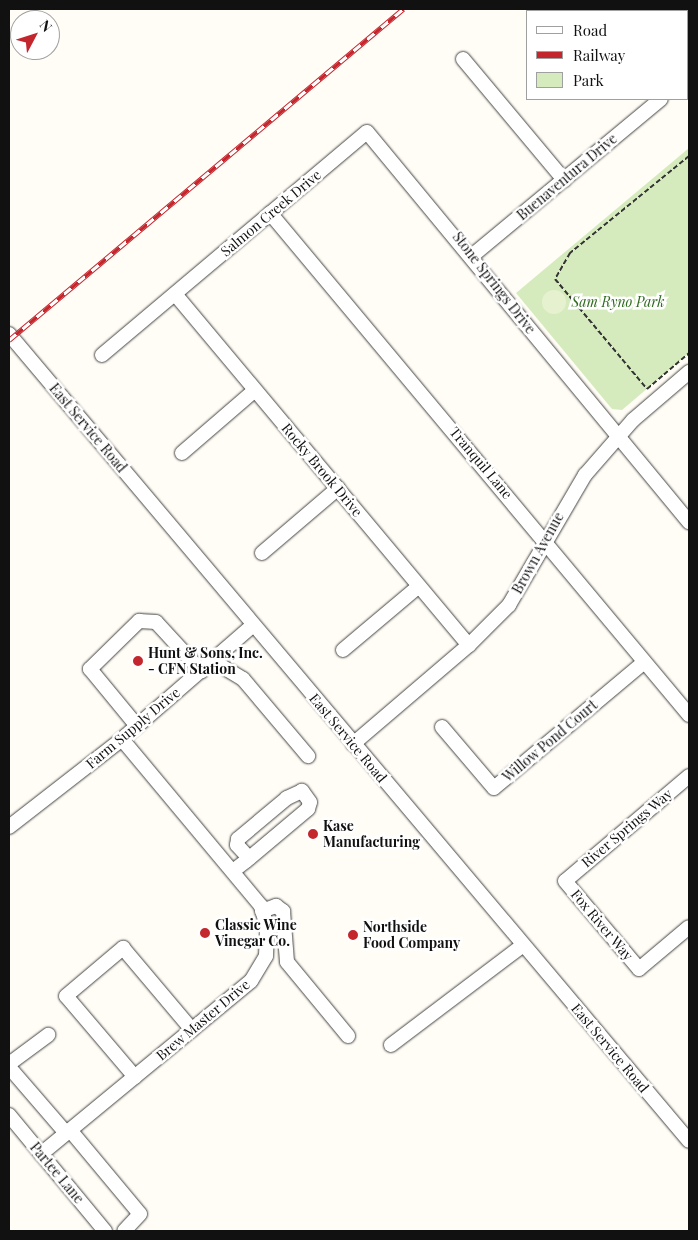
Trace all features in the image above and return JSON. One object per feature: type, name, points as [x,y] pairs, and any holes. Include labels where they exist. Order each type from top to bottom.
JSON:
[{"type":"street","points":[[463,59],[564,180]]},
{"type":"street","name":"Buenaventura Drive","points":[[473,255],[659,100]]},
{"type":"street","name":"Salmon Creek Drive","points":[[102,355],[367,132]]},
{"type":"street","name":"Stone Springs Drive","points":[[367,132],[473,255],[484,274],[689,522]]},
{"type":"street","name":"Tranquil Lane","points":[[270,213],[546,541],[689,715]]},
{"type":"street","name":"Rocky Brook Drive","points":[[175,294],[469,646]]},
{"type":"street","name":"East Service Road","points":[[9,334],[689,1141]]},
{"type":"street","name":"Brown Avenue","points":[[353,744],[469,646],[509,605],[585,475],[619,436],[689,372]]},
{"type":"street","points":[[182,453],[254,390]]},
{"type":"street","points":[[262,553],[338,488]]},
{"type":"street","points":[[343,650],[419,586]]},
{"type":"street","points":[[137,726],[90,669],[139,621],[156,622],[201,671]]},
{"type":"street","name":"Farm Supply Drive","points":[[9,827],[122,739],[254,625]]},
{"type":"street","points":[[213,661],[243,679],[308,756]]},
{"type":"street","name":"Willow Pond Court","points":[[442,727],[494,788],[644,662]]},
{"type":"street","points":[[122,739],[233,871],[262,911],[276,906],[283,911],[287,962],[348,1036]]},
{"type":"street","name":"River Springs Way","points":[[565,881],[689,776]]},
{"type":"street","points":[[233,871],[249,858],[308,809],[310,802],[302,791],[287,798],[238,839],[237,844],[249,858]]},
{"type":"street","name":"Fox River Way","points":[[565,881],[638,969],[689,927]]},
{"type":"street","name":"Brew Master Drive","points":[[41,1154],[258,973],[266,956],[262,911]]},
{"type":"street","points":[[391,1045],[523,945]]},
{"type":"street","points":[[135,1077],[66,996],[123,948],[192,1030]]},
{"type":"street","points":[[48,1035],[9,1066],[140,1214],[124,1231]]},
{"type":"street","name":"Partee Lane","points":[[9,1115],[105,1231]]},
{"type":"path","points":[[689,156],[570,253],[555,279],[647,389],[689,353]]},
{"type":"green space","name":"Sam Ryno Park","points":[[689,148],[689,353],[622,410],[612,409],[516,293]]},
{"type":"green space","points":[[554,290],[563,293],[566,302],[563,311],[554,314],[545,311],[542,302],[545,293]]},
{"type":"railway","points":[[9,340],[403,9]]},
{"type":"place","name":"Hunt & Sons, Inc. - CFN Station","points":[[138,661]]},
{"type":"place","name":"Kase Manufacturing","points":[[313,834]]},
{"type":"place","name":"Classic Wine Vinegar Co.","points":[[205,933]]},
{"type":"place","name":"Northside Food Company","points":[[353,935]]}]
